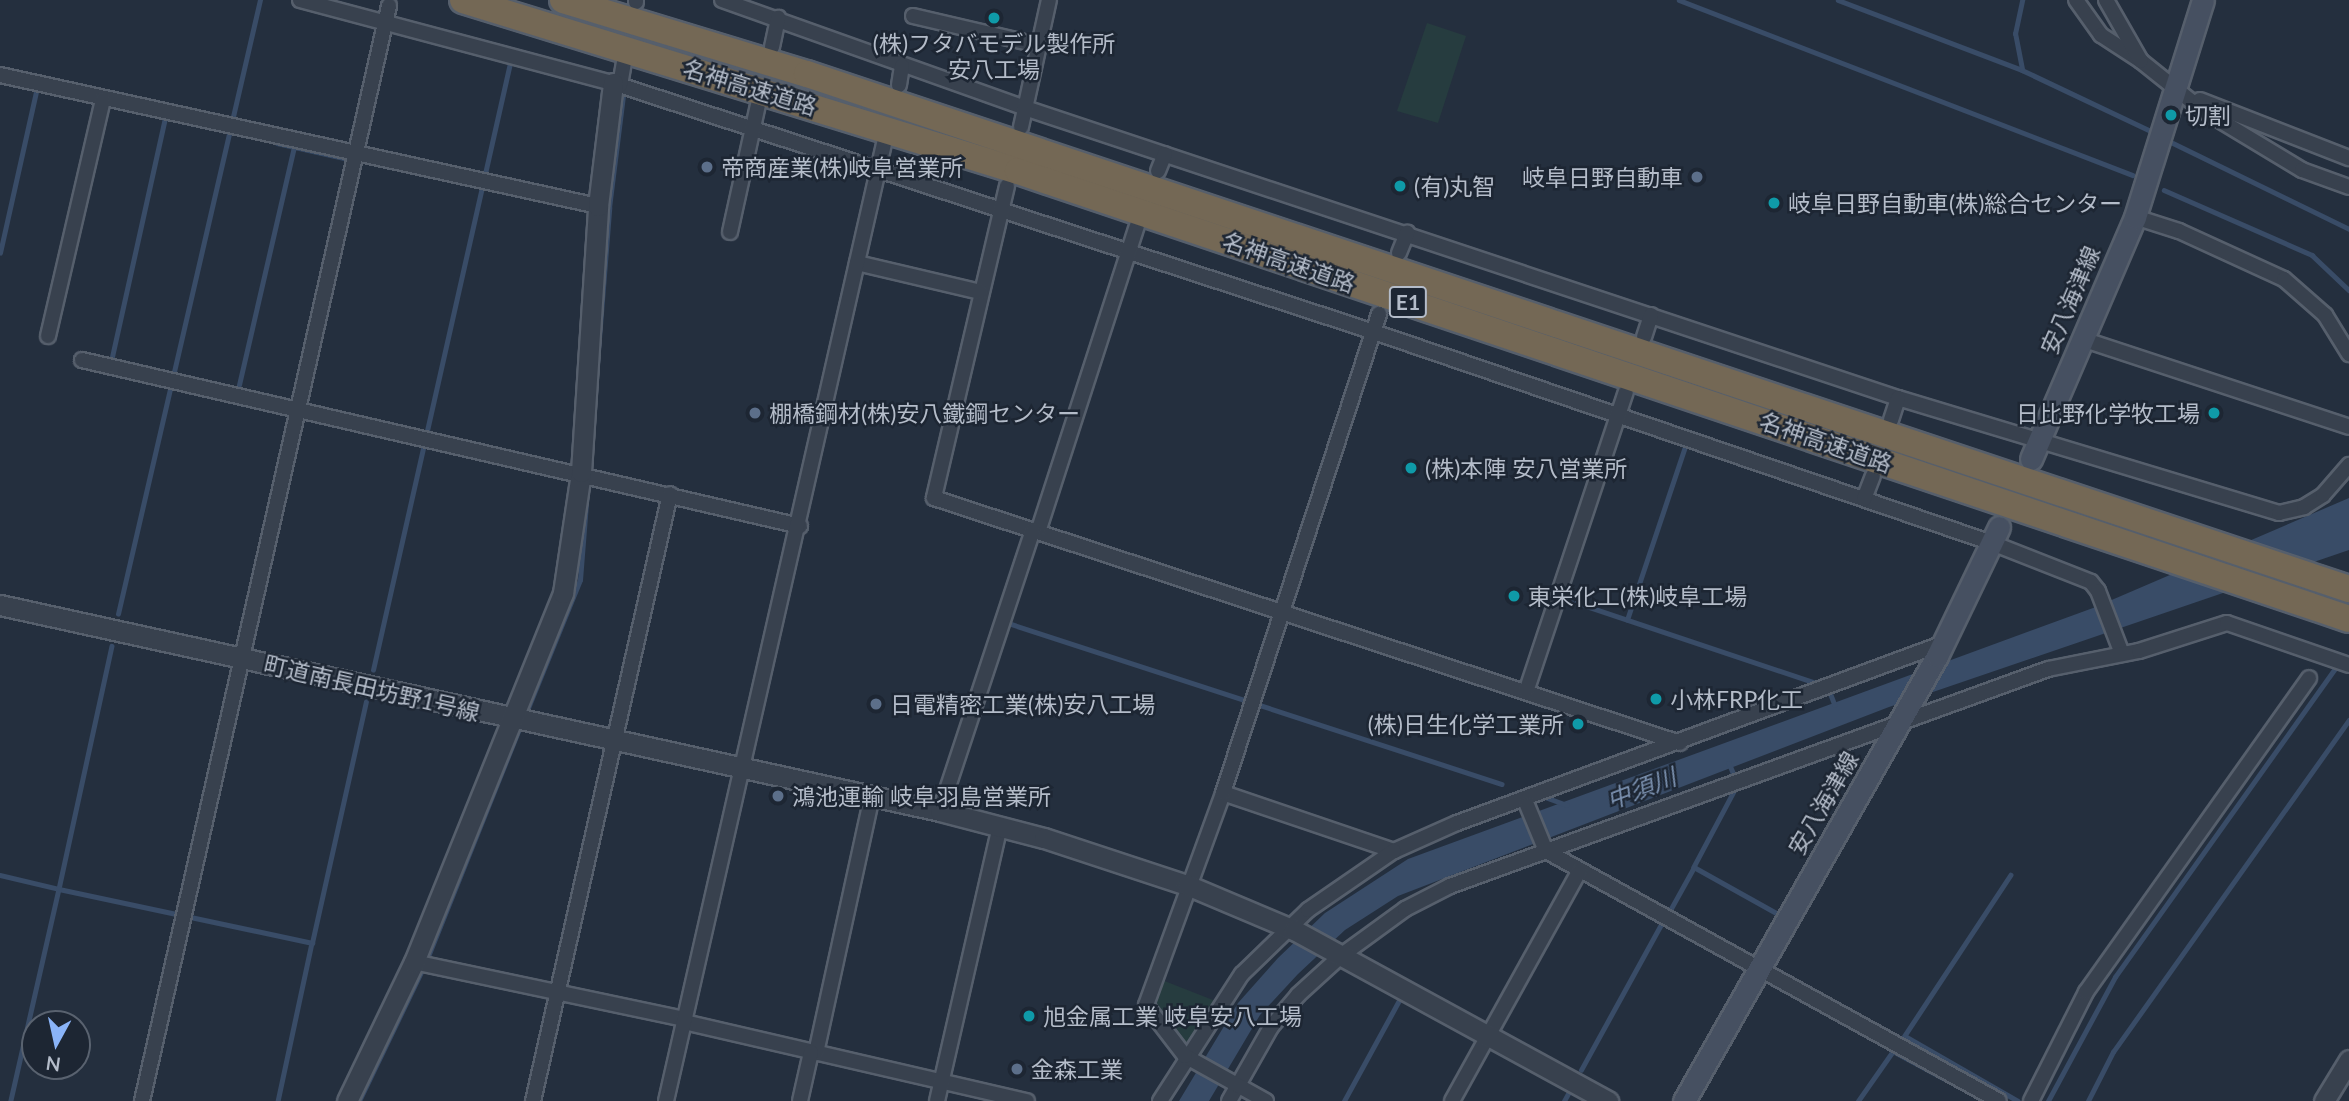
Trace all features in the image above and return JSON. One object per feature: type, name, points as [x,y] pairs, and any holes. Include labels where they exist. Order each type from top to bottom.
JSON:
[{"type":"highway","name":"名神高速道路","points":[[456,0],[1018,171],[2349,619]]},
{"type":"highway","name":"名神高速道路","points":[[562,0],[807,74],[2349,589]]},
{"type":"highway","points":[[592,0],[807,74]]},
{"type":"main road","name":"安八海津線","points":[[2031,459],[2135,217],[2203,0]]},
{"type":"main road","name":"安八海津線","points":[[1684,1101],[1940,650],[1995,535]]},
{"type":"street","points":[[300,0],[616,84],[1374,332],[1864,499],[1995,535],[2076,574],[2098,591],[2120,648]]},
{"type":"street","points":[[722,0],[1025,108],[1898,398],[2279,513],[2304,507],[2323,495],[2349,465]]},
{"type":"street","points":[[1021,127],[1049,0]]},
{"type":"street","points":[[2076,0],[2101,35],[2141,61],[2176,90],[2302,170],[2349,187]]},
{"type":"street","points":[[2106,0],[2141,61]]},
{"type":"street","points":[[142,1101],[389,6]]},
{"type":"street","points":[[913,16],[1038,45]]},
{"type":"street","points":[[772,47],[778,18]]},
{"type":"street","points":[[347,1101],[414,962],[563,593],[581,472],[598,206],[616,84],[624,63]]},
{"type":"street","points":[[899,85],[902,66]]},
{"type":"street","points":[[0,75],[598,206]]},
{"type":"street","points":[[2176,90],[2349,158]]},
{"type":"street","points":[[48,336],[103,99]]},
{"type":"street","points":[[730,232],[758,105]]},
{"type":"street","points":[[666,1101],[800,526],[884,144]]},
{"type":"street","points":[[1158,172],[1165,153]]},
{"type":"street","points":[[1007,186],[934,498],[1283,610],[1680,743]]},
{"type":"street","points":[[2135,217],[2179,231],[2284,279],[2325,315],[2349,354]]},
{"type":"street","points":[[940,811],[1036,530],[1126,250],[1137,226]]},
{"type":"street","points":[[1399,253],[1407,233]]},
{"type":"street","points":[[857,263],[981,292]]},
{"type":"street","points":[[1266,1101],[1188,1058],[1146,1005],[1186,885],[1223,793],[1379,314]]},
{"type":"street","points":[[1644,337],[1651,315]]},
{"type":"street","points":[[2082,339],[2349,427]]},
{"type":"street","points":[[82,360],[581,472],[800,526]]},
{"type":"street","points":[[1526,692],[1626,392]]},
{"type":"street","points":[[1891,420],[1898,398]]},
{"type":"street","points":[[1864,499],[1873,476]]},
{"type":"street","points":[[533,1101],[670,494]]},
{"type":"street","name":"町道南長田坊野1号線","points":[[0,605],[940,811],[1000,827],[1186,885],[1291,928],[1608,1101]]},
{"type":"street","points":[[1228,1101],[1233,1083],[1271,1027],[1340,954],[1405,909],[1439,891],[1544,849],[2048,669],[2120,648],[2227,623],[2349,665]]},
{"type":"street","points":[[1160,1101],[1242,974],[1291,928],[1394,852],[1457,823],[1940,650]]},
{"type":"street","points":[[2031,1101],[2086,992],[2309,678]]},
{"type":"street","points":[[1223,793],[1394,852]]},
{"type":"street","points":[[800,1101],[814,1052],[872,797]]},
{"type":"street","points":[[1527,804],[1544,849],[1999,1101]]},
{"type":"street","points":[[937,1101],[1000,827]]},
{"type":"street","points":[[1452,1101],[1580,870]]},
{"type":"street","points":[[414,962],[558,989],[1027,1101]]},
{"type":"street","points":[[2324,1101],[2349,1060]]},
{"type":"green space","points":[[1427,23],[1466,36],[1438,123],[1397,111]]},
{"type":"green space","points":[[1162,980],[1218,1002],[1186,1048],[1153,1006]]},
{"type":"water","name":"中須川","points":[[2349,498],[2349,550],[1889,707],[1398,896],[1345,930],[1298,974],[1260,1015],[1209,1101],[1179,1101],[1238,1003],[1278,958],[1325,913],[1408,859],[2093,608]]},
{"type":"waterway","points":[[118,614],[260,0]]},
{"type":"waterway","points":[[1679,0],[2132,175]]},
{"type":"waterway","points":[[1838,0],[2022,70],[2153,132]]},
{"type":"waterway","points":[[2022,0],[2015,34],[2022,69]]},
{"type":"waterway","points":[[373,670],[510,63]]},
{"type":"waterway","points":[[0,253],[37,87]]},
{"type":"waterway","points":[[528,708],[580,580],[609,208],[623,96]]},
{"type":"waterway","points":[[112,357],[165,117]]},
{"type":"waterway","points":[[277,143],[348,159]]},
{"type":"waterway","points":[[2173,143],[2349,229]]},
{"type":"waterway","points":[[239,385],[294,147]]},
{"type":"waterway","points":[[2164,190],[2312,255],[2349,290]]},
{"type":"waterway","points":[[1627,620],[1685,447]]},
{"type":"waterway","points":[[1565,599],[1819,684]]},
{"type":"waterway","points":[[1011,624],[1502,784]]},
{"type":"waterway","points":[[112,646],[59,889],[312,943],[278,1101]]},
{"type":"waterway","points":[[2048,1101],[2115,977],[2336,667]]},
{"type":"waterway","points":[[1828,687],[1835,705]]},
{"type":"waterway","points":[[312,943],[366,702]]},
{"type":"waterway","points":[[2088,1101],[2113,1052],[2349,720]]},
{"type":"waterway","points":[[359,1101],[425,964],[519,729]]},
{"type":"waterway","points":[[1729,763],[1734,775]]},
{"type":"waterway","points":[[1737,786],[1694,867],[1778,914]]},
{"type":"waterway","points":[[1545,797],[1567,805]]},
{"type":"waterway","points":[[1668,914],[1694,867]]},
{"type":"waterway","points":[[0,875],[59,889],[11,1101]]},
{"type":"waterway","points":[[2011,875],[1905,1036],[2018,1101]]},
{"type":"waterway","points":[[1581,1070],[1663,921]]},
{"type":"waterway","points":[[1344,1101],[1401,997]]},
{"type":"waterway","points":[[1858,1101],[1893,1051],[1943,1078]]},
{"type":"waterway","points":[[1564,1101],[1570,1090]]},
{"type":"place","name":"(株)フタバモデル製作所 安八工場","points":[[994,18]]},
{"type":"place","name":"切割","points":[[2171,115]]},
{"type":"place","name":"帝商産業(株)岐阜営業所","points":[[707,167]]},
{"type":"place","name":"岐阜日野自動車","points":[[1697,177]]},
{"type":"place","name":"(有)丸智","points":[[1400,186]]},
{"type":"place","name":"岐阜日野自動車(株)総合センター","points":[[1774,203]]},
{"type":"place","name":"棚橋鋼材(株)安八鐵鋼センター","points":[[755,413]]},
{"type":"place","name":"日比野化学牧工場","points":[[2214,413]]},
{"type":"place","name":"(株)本陣 安八営業所","points":[[1411,468]]},
{"type":"place","name":"東栄化工(株)岐阜工場","points":[[1514,596]]},
{"type":"place","name":"小林FRP化工","points":[[1656,699]]},
{"type":"place","name":"日電精密工業(株)安八工場","points":[[876,704]]},
{"type":"place","name":"(株)日生化学工業所","points":[[1578,724]]},
{"type":"place","name":"鴻池運輸 岐阜羽島営業所","points":[[778,796]]},
{"type":"place","name":"旭金属工業 岐阜安八工場","points":[[1029,1016]]},
{"type":"place","name":"金森工業","points":[[1017,1069]]}]
